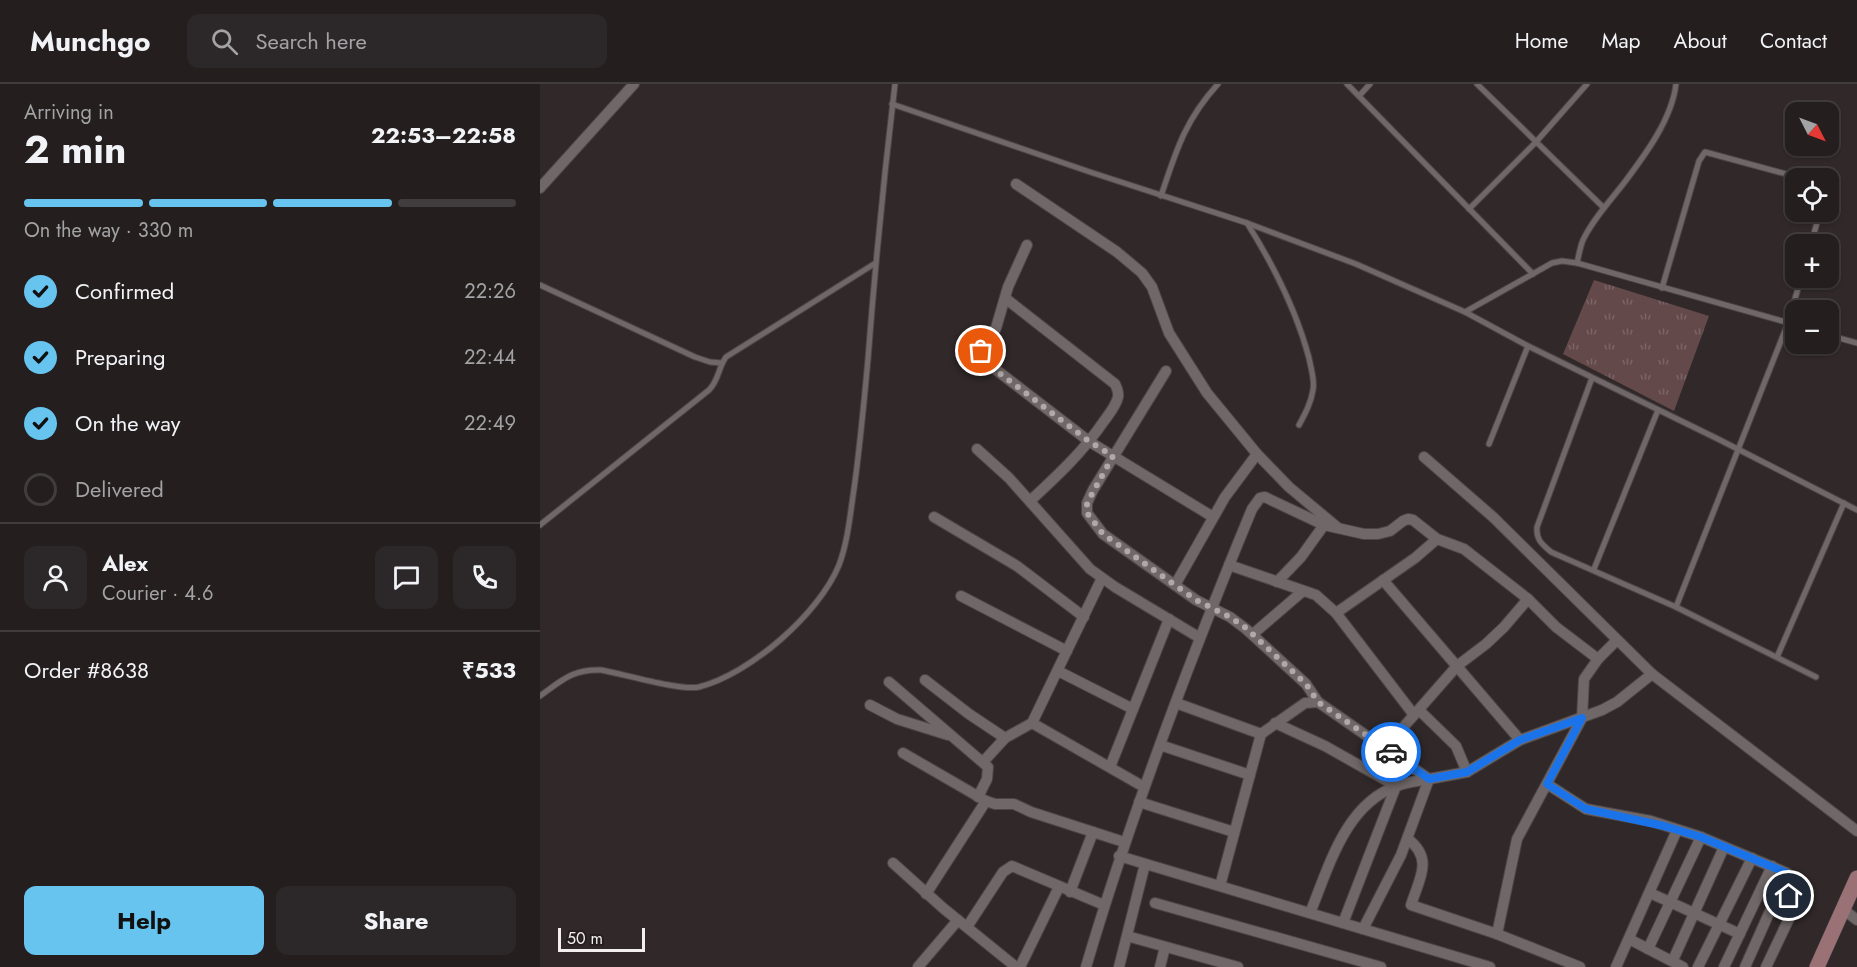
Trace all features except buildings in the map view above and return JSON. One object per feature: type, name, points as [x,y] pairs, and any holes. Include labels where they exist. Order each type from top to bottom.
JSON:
[{"type":"street","points":[[540,188],[634,84]]},
{"type":"street","points":[[1016,184],[1117,252],[1142,273],[1152,287],[1168,333],[1207,393],[1257,454],[1289,487],[1342,531]]},
{"type":"street","points":[[1027,245],[1005,298],[996,328],[981,351],[982,359],[1090,442],[1213,517]]},
{"type":"street","points":[[1005,298],[1115,384],[1119,396],[1090,442],[1030,501]]},
{"type":"street","points":[[1166,371],[1113,456],[1087,503],[1087,513],[1103,534],[1175,585],[1211,609],[1230,617],[1252,634],[1306,684],[1318,702],[1429,779]]},
{"type":"street","points":[[977,448],[1030,501],[1090,569],[1200,638]]},
{"type":"street","points":[[1175,585],[1225,497],[1257,454]]},
{"type":"street","points":[[1424,457],[1493,517],[1652,674],[1857,831]]},
{"type":"street","points":[[1086,967],[1119,856],[1144,787],[1211,609],[1252,509],[1260,498],[1273,501],[1342,531],[1378,534],[1390,531],[1408,519],[1413,520],[1437,539],[1464,549],[1528,599],[1556,627],[1598,658]]},
{"type":"street","points":[[934,517],[1009,560],[1083,617]]},
{"type":"street","points":[[1277,582],[1301,557],[1324,525]]},
{"type":"street","points":[[1336,612],[1415,558],[1437,539]]},
{"type":"street","points":[[1229,565],[1316,595],[1336,612],[1416,713],[1456,746],[1467,772]]},
{"type":"street","points":[[983,762],[1005,738],[1032,723],[1102,578]]},
{"type":"street","points":[[1383,580],[1520,740]]},
{"type":"street","points":[[1252,634],[1303,591]]},
{"type":"street","points":[[961,596],[1067,651]]},
{"type":"street","points":[[1385,748],[1456,666],[1486,644],[1528,599]]},
{"type":"street","points":[[1110,767],[1169,619]]},
{"type":"street","points":[[1497,934],[1516,839],[1582,718],[1584,679],[1598,658],[1617,640]]},
{"type":"street","points":[[1058,671],[1133,709]]},
{"type":"street","points":[[1310,913],[1350,821],[1368,803],[1396,786],[1467,772],[1520,740],[1602,711],[1652,674]]},
{"type":"street","points":[[925,680],[1005,738]]},
{"type":"street","points":[[889,682],[983,762],[989,772],[982,799],[926,894]]},
{"type":"street","points":[[1220,886],[1261,734],[1305,703],[1318,702]]},
{"type":"street","points":[[1176,703],[1261,734]]},
{"type":"street","points":[[870,705],[897,719],[954,736]]},
{"type":"street","points":[[1032,723],[1144,787]]},
{"type":"street","points":[[1275,723],[1325,746],[1396,786]]},
{"type":"street","points":[[1160,745],[1250,775]]},
{"type":"street","points":[[903,753],[982,799],[995,804],[1014,804],[1124,842]]},
{"type":"street","points":[[1363,929],[1408,839],[1429,779]]},
{"type":"street","points":[[1547,784],[1586,809],[1651,821],[1701,837],[1787,873],[1745,967]]},
{"type":"street","points":[[1343,923],[1396,786]]},
{"type":"street","points":[[1139,802],[1234,832]]},
{"type":"street","points":[[1616,967],[1677,830]]},
{"type":"street","points":[[893,863],[926,894],[1013,966],[1064,890],[1093,832]]},
{"type":"street","points":[[1648,950],[1701,837]]},
{"type":"street","points":[[1408,839],[1421,851],[1423,859],[1411,905],[1497,934],[1580,967]]},
{"type":"street","points":[[1672,960],[1724,847]]},
{"type":"street","points":[[1119,856],[1490,967]]},
{"type":"street","points":[[1698,967],[1752,858]]},
{"type":"street","points":[[1119,967],[1145,864]]},
{"type":"street","points":[[918,967],[962,923],[1003,872],[1012,866],[1064,890],[1104,905]]},
{"type":"street","points":[[1724,967],[1772,866]]},
{"type":"street","points":[[1763,886],[1789,896],[1795,906],[1766,967]]},
{"type":"street","points":[[1817,967],[1855,886]]},
{"type":"street","points":[[1650,893],[1740,934]]},
{"type":"street","points":[[1155,903],[1349,963],[1381,967]]},
{"type":"street","points":[[1843,909],[1857,920]]},
{"type":"street","points":[[1127,936],[1238,967]]},
{"type":"street","points":[[1629,939],[1683,967]]},
{"type":"street","points":[[1160,967],[1165,947]]},
{"type":"lane","points":[[540,696],[576,672],[589,670],[602,670],[678,687],[697,687],[738,670],[765,652],[786,635],[808,612],[825,589],[838,566],[848,536],[862,426],[874,264],[895,84]]},
{"type":"lane","points":[[1161,196],[1181,137],[1191,118],[1218,84]]},
{"type":"lane","points":[[1347,84],[1533,274]]},
{"type":"lane","points":[[1359,96],[1371,84]]},
{"type":"lane","points":[[1477,84],[1604,208]]},
{"type":"lane","points":[[1469,209],[1536,142],[1587,84]]},
{"type":"lane","points":[[1576,263],[1583,241],[1662,124],[1676,84]]},
{"type":"lane","points":[[892,104],[1247,223],[1356,264],[1465,312],[1528,346],[1857,510]]},
{"type":"lane","points":[[1662,288],[1699,161],[1705,152],[1785,174]]},
{"type":"lane","points":[[1247,223],[1276,271],[1302,332],[1314,380],[1314,390],[1299,425]]},
{"type":"lane","points":[[1465,312],[1552,263],[1562,261],[1785,322]]},
{"type":"lane","points":[[540,525],[709,390],[718,379],[726,357],[874,264]]},
{"type":"lane","points":[[540,285],[695,357],[722,363]]},
{"type":"lane","points":[[1676,607],[1785,331]]},
{"type":"lane","points":[[1839,338],[1857,343]]},
{"type":"lane","points":[[1489,444],[1528,346]]},
{"type":"lane","points":[[1592,378],[1537,527],[1536,537],[1551,552],[1676,607],[1816,677]]},
{"type":"lane","points":[[1594,570],[1658,410]]},
{"type":"lane","points":[[1777,657],[1844,503]]},
{"type":"green space","points":[[1594,280],[1709,316],[1674,411],[1563,354]]},
{"type":"way so far","points":[[981,351],[980,355],[985,362],[1090,442],[1113,456],[1087,503],[1087,513],[1103,534],[1196,600],[1246,628],[1306,684],[1318,702],[1391,752]]},
{"type":"route","points":[[1391,752],[1429,779],[1448,776],[1467,772],[1520,740],[1582,718],[1547,784],[1586,809],[1651,821],[1701,837],[1787,873],[1779,892],[1789,896]]}]
